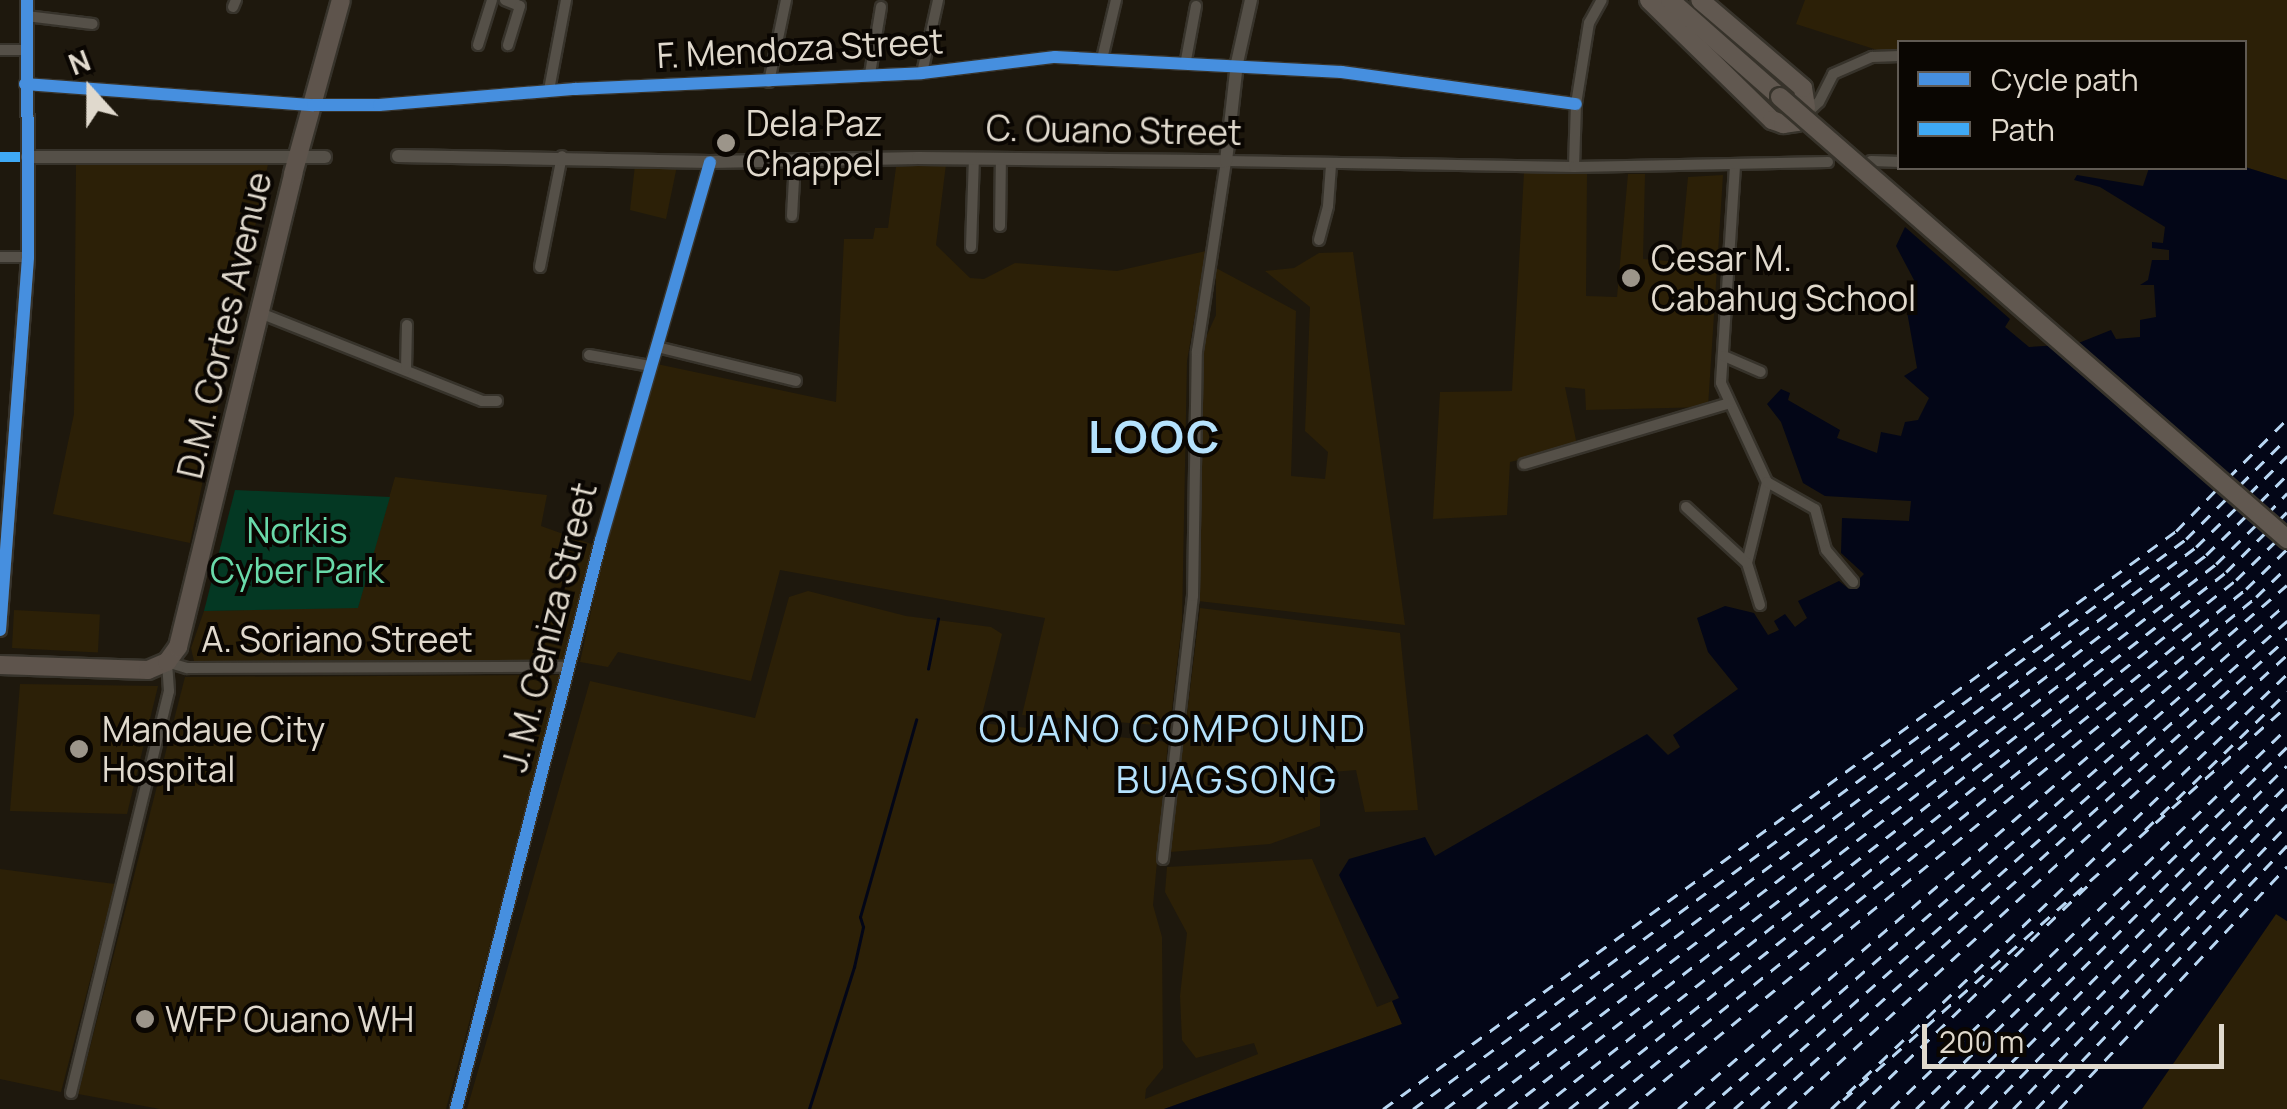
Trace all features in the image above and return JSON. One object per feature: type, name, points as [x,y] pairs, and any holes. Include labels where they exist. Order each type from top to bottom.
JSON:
[{"type":"highway","name":"D.M. Cortes Avenue","points":[[167,662],[178,647],[188,616],[298,156],[341,0]]},
{"type":"highway","points":[[0,665],[148,670],[167,662]]},
{"type":"main road","points":[[1650,0],[1772,120],[1791,124],[1808,112],[1801,86],[1700,0]]},
{"type":"main road","points":[[1670,0],[2287,539]]},
{"type":"street","points":[[0,630],[6,497],[28,258],[27,0]]},
{"type":"street","points":[[478,45],[492,0]]},
{"type":"street","points":[[504,0],[520,6],[508,46]]},
{"type":"street","points":[[549,90],[566,0]]},
{"type":"street","points":[[769,82],[786,0]]},
{"type":"street","points":[[922,74],[938,0]]},
{"type":"street","points":[[1102,59],[1116,0]]},
{"type":"street","points":[[1162,859],[1193,596],[1198,351],[1237,63],[1252,0]]},
{"type":"street","points":[[1574,167],[1576,104],[1589,22],[1602,0]]},
{"type":"street","points":[[1186,60],[1196,6]]},
{"type":"street","points":[[870,74],[881,7]]},
{"type":"street","points":[[26,16],[93,24]]},
{"type":"street","points":[[0,50],[25,50]]},
{"type":"street","points":[[1823,119],[1808,112],[1833,74],[1881,54],[1897,56]]},
{"type":"street","name":"F. Mendoza Street","points":[[25,84],[313,105],[378,105],[549,90],[922,74],[1055,57],[1186,60],[1342,72],[1576,104]]},
{"type":"street","name":"C. Ouano Street","points":[[398,156],[562,156],[710,162],[1226,160],[1574,167],[1828,162]]},
{"type":"street","points":[[540,267],[562,156]]},
{"type":"street","points":[[27,157],[325,157]]},
{"type":"street","points":[[970,248],[974,158]]},
{"type":"street","points":[[1000,226],[1001,158]]},
{"type":"street","points":[[792,216],[795,160]]},
{"type":"street","points":[[1871,161],[1897,162]]},
{"type":"street","name":"J. M. Ceniza Street","points":[[456,1109],[568,666],[710,162]]},
{"type":"street","points":[[1319,240],[1328,206],[1331,165]]},
{"type":"street","points":[[1735,166],[1721,382],[1727,404],[1767,482],[1815,509],[1826,550],[1853,582]]},
{"type":"street","points":[[0,256],[28,258]]},
{"type":"street","points":[[260,313],[482,401],[497,401]]},
{"type":"street","points":[[406,369],[407,324]]},
{"type":"street","points":[[657,347],[796,381]]},
{"type":"street","points":[[589,355],[652,366]]},
{"type":"street","points":[[1724,356],[1761,372]]},
{"type":"street","points":[[1524,464],[1727,404]]},
{"type":"street","points":[[1747,563],[1767,482]]},
{"type":"street","points":[[1686,508],[1747,563],[1760,605]]},
{"type":"street","points":[[71,1093],[169,691],[167,662]]},
{"type":"street","name":"A. Soriano Street","points":[[167,662],[187,668],[568,666]]},
{"type":"shaded area","points":[[1805,0],[2287,0],[2287,180],[2247,168],[2247,40],[1897,40],[1897,56],[1796,24]]},
{"type":"shaded area","points":[[76,164],[268,164],[190,543],[53,514],[74,414]]},
{"type":"shaded area","points":[[946,164],[936,245],[970,278],[984,279],[1015,263],[1117,271],[1206,251],[1187,361],[1182,622],[1170,726],[1022,715],[1045,618],[780,570],[751,681],[618,652],[608,667],[580,662],[612,515],[657,364],[836,402],[844,239],[873,239],[875,228],[888,228],[896,167]]},
{"type":"shaded area","points":[[635,165],[677,166],[666,219],[630,210]]},
{"type":"shaded area","points":[[1524,172],[1587,174],[1586,296],[1617,297],[1628,174],[1645,174],[1643,259],[1680,262],[1688,177],[1723,175],[1708,407],[1586,410],[1585,389],[1565,387],[1577,445],[1510,462],[1507,515],[1433,519],[1440,392],[1512,391]]},
{"type":"shaded area","points":[[1353,252],[1405,625],[1198,601],[1202,346],[1216,315],[1216,268],[1296,311],[1291,476],[1325,479],[1328,452],[1305,431],[1310,307],[1265,271],[1294,268],[1319,253]]},
{"type":"shaded area","points":[[395,477],[547,495],[541,526],[594,545],[563,660],[194,661],[191,648],[204,611],[358,607]]},
{"type":"shaded area","points":[[808,591],[906,616],[991,627],[1002,634],[980,723],[1168,742],[1153,905],[1162,937],[1163,1068],[1146,1089],[1145,1099],[1258,1054],[1254,1043],[1196,1058],[1182,1040],[1180,996],[1187,933],[1165,892],[1167,867],[1312,859],[1377,1007],[1392,1001],[1402,1024],[1164,1109],[467,1109],[590,681],[755,718],[789,597]]},
{"type":"shaded area","points":[[1200,608],[1400,633],[1418,810],[1365,812],[1356,770],[1320,773],[1320,826],[1270,844],[1170,852]]},
{"type":"shaded area","points":[[14,610],[100,615],[98,652],[12,648]]},
{"type":"shaded area","points":[[562,675],[446,1109],[160,1109],[78,1094],[185,677]]},
{"type":"shaded area","name":"Mandaue City Hospital","points":[[20,684],[158,686],[127,814],[10,811]]},
{"type":"shaded area","points":[[0,869],[115,884],[61,1092],[0,1079]]},
{"type":"shaded area","points":[[2276,914],[2287,921],[2287,1109],[2142,1109]]},
{"type":"green space","name":"Norkis Cyber Park","points":[[235,490],[390,497],[358,608],[204,611]]},
{"type":"water","points":[[2247,168],[2287,180],[2287,921],[2276,914],[2142,1109],[1164,1109],[1402,1024],[1392,1001],[1399,998],[1339,875],[1349,859],[1425,837],[1435,856],[1647,734],[1668,755],[1680,747],[1673,735],[1738,689],[1708,652],[1697,618],[1725,606],[1754,613],[1768,635],[1779,630],[1774,621],[1785,614],[1795,627],[1807,618],[1798,601],[1839,581],[1849,589],[1864,574],[1841,553],[1842,518],[1909,521],[1911,501],[1825,496],[1803,483],[1781,422],[1767,404],[1781,389],[1790,393],[1788,400],[1840,430],[1837,438],[1877,453],[1881,432],[1901,436],[1905,422],[1918,420],[1929,398],[1904,376],[1917,368],[1906,306],[1914,280],[1896,246],[1905,227],[2010,319],[2005,327],[2029,347],[2076,344],[2111,330],[2116,339],[2140,337],[2140,320],[2156,317],[2154,285],[2140,285],[2148,280],[2152,260],[2169,260],[2169,250],[2152,248],[2152,242],[2163,243],[2165,227],[2100,187],[2074,180],[2077,175],[2143,186],[2148,170]]},
{"type":"waterway","points":[[928,669],[938,619]]},
{"type":"waterway","points":[[809,1109],[854,967],[863,927],[860,917],[916,720]]},
{"type":"ferry route","points":[[2228,478],[2287,419]]},
{"type":"ferry route","points":[[2240,485],[2287,438]]},
{"type":"ferry route","points":[[2249,494],[2287,456]]},
{"type":"ferry route","points":[[2260,502],[2287,475]]},
{"type":"ferry route","points":[[1383,1109],[2176,531],[2219,487]]},
{"type":"ferry route","points":[[2267,514],[2287,493]]},
{"type":"ferry route","points":[[1413,1109],[2186,539],[2227,498]]},
{"type":"ferry route","points":[[1445,1109],[2196,547],[2237,507]]},
{"type":"ferry route","points":[[2279,520],[2287,512]]},
{"type":"ferry route","points":[[1477,1109],[2206,555],[2247,515]]},
{"type":"ferry route","points":[[1508,1109],[2216,564],[2258,523]]},
{"type":"ferry route","points":[[1539,1109],[2226,572],[2266,532]]},
{"type":"ferry route","points":[[1569,1109],[2236,580],[2277,540]]},
{"type":"ferry route","points":[[1599,1109],[2246,589],[2287,549]]},
{"type":"ferry route","points":[[1629,1109],[2256,597],[2287,567]]},
{"type":"ferry route","points":[[1678,1109],[2287,585]]},
{"type":"ferry route","points":[[1706,1109],[2287,603]]},
{"type":"ferry route","points":[[1734,1109],[2287,621]]},
{"type":"ferry route","points":[[1761,1109],[2287,638]]},
{"type":"ferry route","points":[[1788,1109],[2287,655]]},
{"type":"ferry route","points":[[1831,1109],[2287,674]]},
{"type":"ferry route","points":[[2145,830],[2287,692]]},
{"type":"ferry route","points":[[1843,1100],[2287,706]]},
{"type":"ferry route","points":[[1891,1109],[2287,728]]},
{"type":"ferry route","points":[[1916,1109],[2287,747]]},
{"type":"ferry route","points":[[1941,1109],[2287,766]]},
{"type":"ferry route","points":[[1965,1109],[2287,785]]},
{"type":"ferry route","points":[[1989,1109],[2287,805]]},
{"type":"ferry route","points":[[2013,1109],[2287,825]]},
{"type":"ferry route","points":[[2036,1109],[2287,845]]},
{"type":"ferry route","points":[[2059,1109],[2287,866]]},
{"type":"ferry route","points":[[1857,1109],[2089,884]]},
{"type":"marked path","points":[[0,157],[27,157]]},
{"type":"cycle path","points":[[0,630],[28,257],[27,0]]},
{"type":"cycle path","points":[[25,84],[313,105],[379,105],[575,89],[922,73],[1055,57],[1342,72],[1576,104]]},
{"type":"cycle path","points":[[456,1109],[601,540],[710,162]]},
{"type":"place","name":"Dela Paz Chappel","points":[[726,143]]},
{"type":"place","name":"Cesar M. Cabahug School","points":[[1631,278]]},
{"type":"place","name":"Mandaue City Hospital","points":[[79,749]]},
{"type":"place","name":"WFP Ouano WH","points":[[145,1019]]},
{"type":"district","name":"LOOC","points":[[1155,437]]},
{"type":"district","name":"OUANO COMPOUND","points":[[1173,728]]},
{"type":"district","name":"BUAGSONG","points":[[1227,779]]}]
